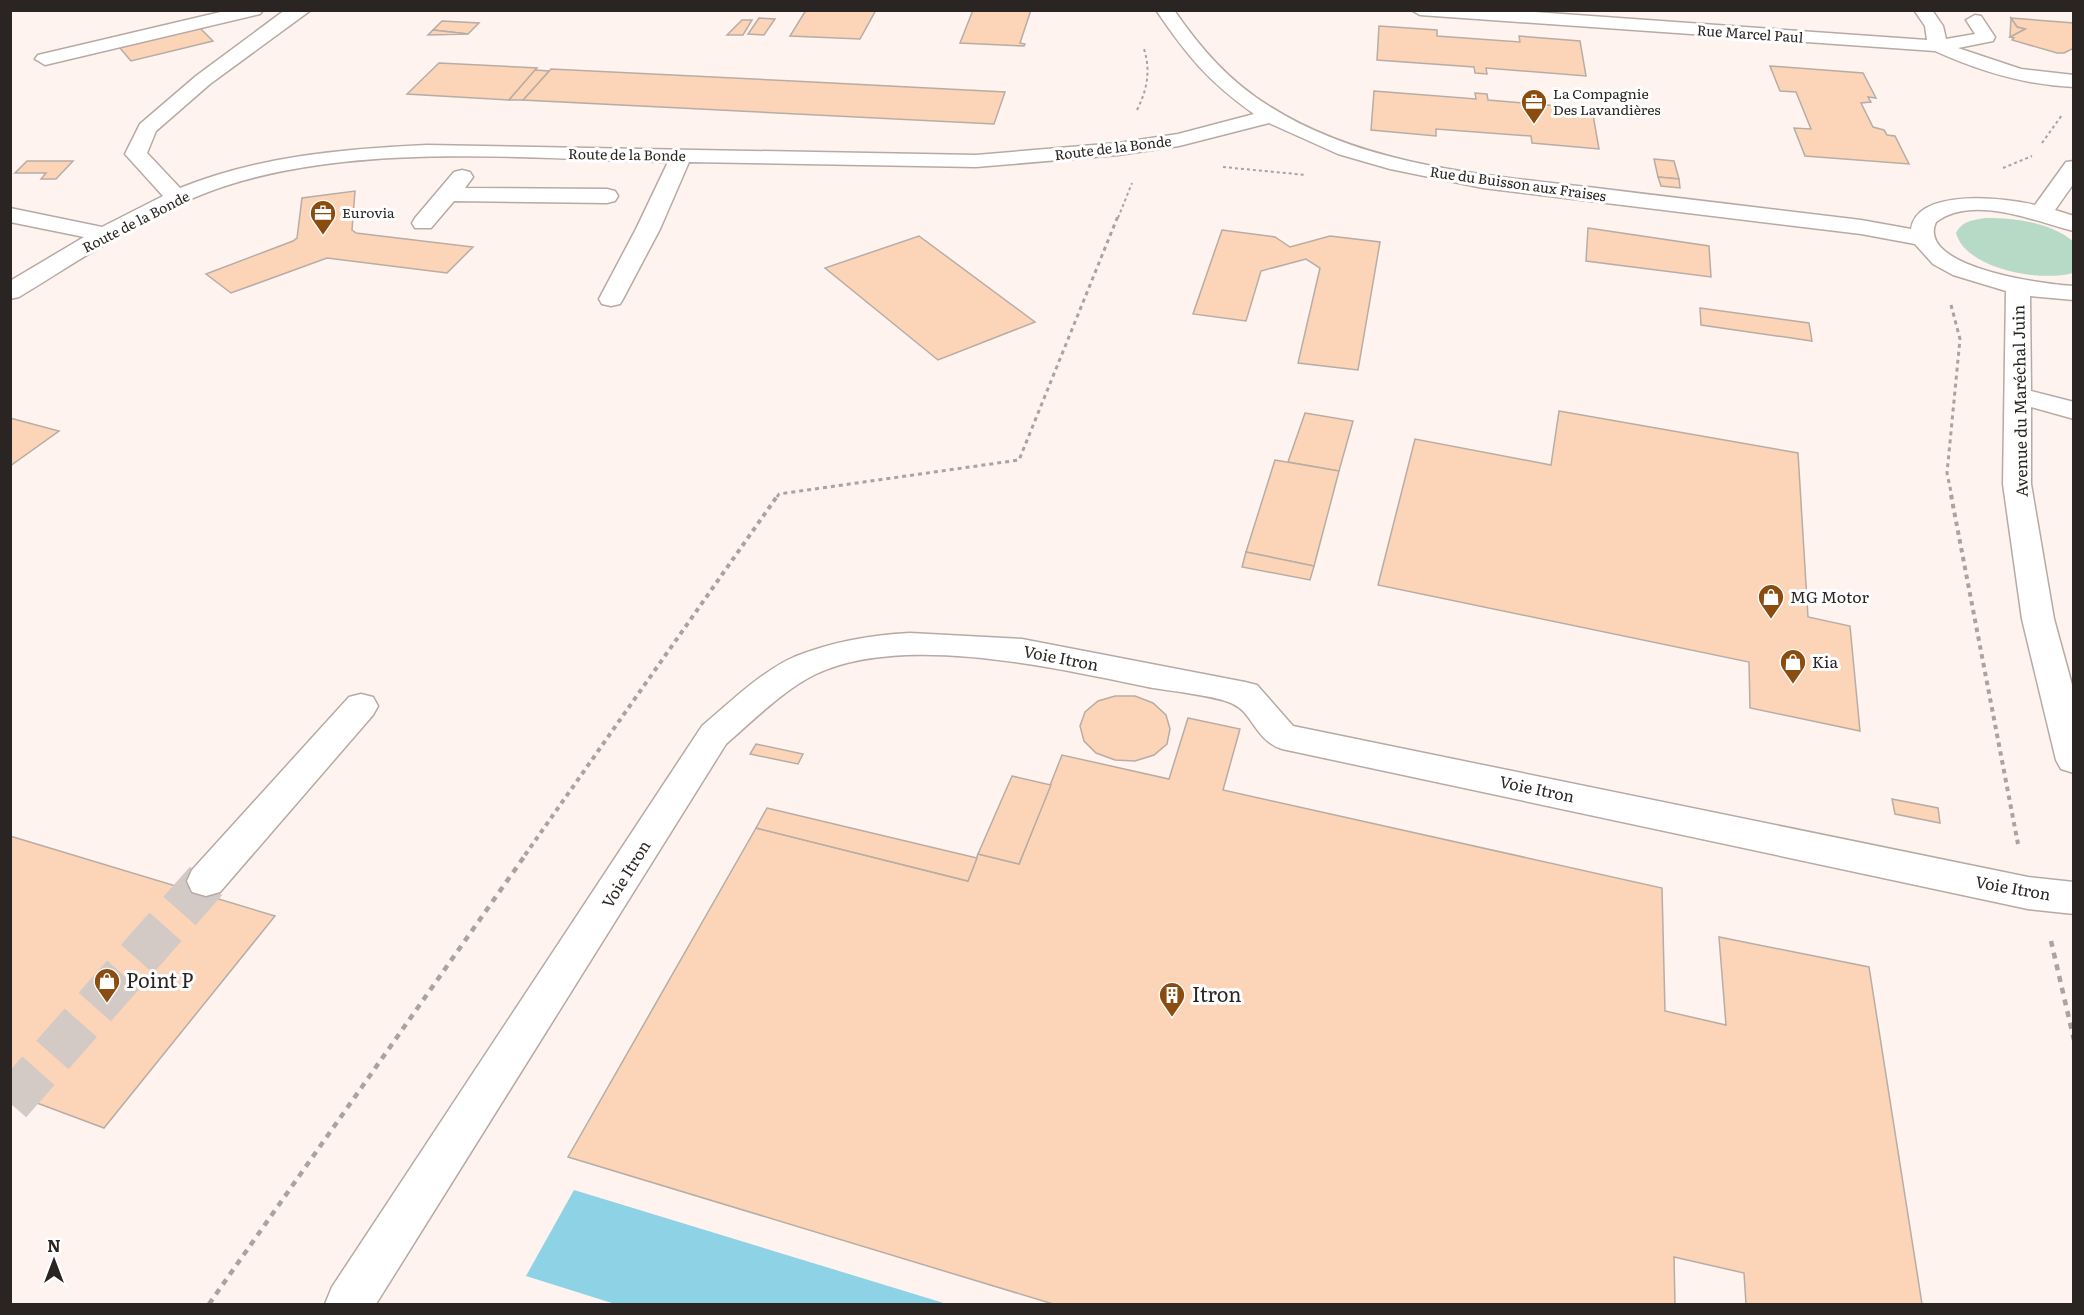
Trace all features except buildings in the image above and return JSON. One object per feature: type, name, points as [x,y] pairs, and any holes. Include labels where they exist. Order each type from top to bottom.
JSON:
[{"type":"street","points":[[178,199],[136,154],[147,128],[203,80],[280,23],[302,10]]},
{"type":"street","name":"Rue du Buisson aux Fraises","points":[[1165,10],[1180,38],[1224,83],[1271,116],[1304,135],[1355,154],[1426,172],[1483,181],[1861,227],[1924,239]]},
{"type":"street","name":"Rue Marcel Paul","points":[[1420,10],[1569,16],[1938,46],[1967,59],[2009,72],[2054,81],[2073,81]]},
{"type":"street","points":[[1923,10],[1934,26],[1938,46],[1986,37],[1975,20]]},
{"type":"street","points":[[44,52],[201,16],[253,17],[280,23]]},
{"type":"street","name":"Route de la Bonde","points":[[10,292],[106,235],[178,199],[214,183],[305,160],[362,153],[482,152],[976,161],[1069,156],[1179,140],[1271,116]]},
{"type":"street","points":[[423,223],[482,152]]},
{"type":"street","points":[[611,299],[648,229],[681,156]]},
{"type":"street","points":[[2041,213],[2073,167]]},
{"type":"street","points":[[448,194],[607,196]]},
{"type":"street","points":[[2073,224],[2041,213],[1992,204],[1950,207],[1925,219],[1922,229],[1924,239],[1948,262],[1968,272],[2018,288],[2073,293]]},
{"type":"street","points":[[10,215],[106,235]]},
{"type":"street","name":"Avenue du Maréchal Juin","points":[[2018,288],[2017,484],[2038,619],[2073,760]]},
{"type":"street","points":[[2017,395],[2073,411]]},
{"type":"street","name":"Voie Itron","points":[[349,1305],[714,735],[763,694],[804,666],[868,646],[910,644],[1022,650],[1245,694],[1282,736],[2028,892],[2073,898]]},
{"type":"street","points":[[206,881],[361,706]]},
{"type":"path","points":[[1130,115],[1137,110],[1146,92],[1149,75],[1142,44]]},
{"type":"path","points":[[1945,299],[1951,305],[1960,339],[1947,472],[2028,892],[2049,931],[2073,1040]]},
{"type":"green space","points":[[1986,218],[2031,222],[2064,235],[2073,241],[2073,273],[2043,276],[2025,274],[1989,264],[1974,256],[1963,246],[1956,233],[1958,229],[1972,220]]},
{"type":"water","points":[[574,1190],[947,1304],[615,1304],[526,1276]]},
{"type":"tunnel","points":[[10,1103],[206,881]]},
{"type":"place","name":"La Compagnie Des Lavandières","points":[[1534,125]]},
{"type":"place","name":"Eurovia","points":[[323,236]]},
{"type":"place","name":"MG Motor","points":[[1771,620]]},
{"type":"place","name":"Kia","points":[[1793,685]]},
{"type":"place","name":"Point P","points":[[107,1004]]},
{"type":"place","name":"Itron","points":[[1172,1018]]}]
